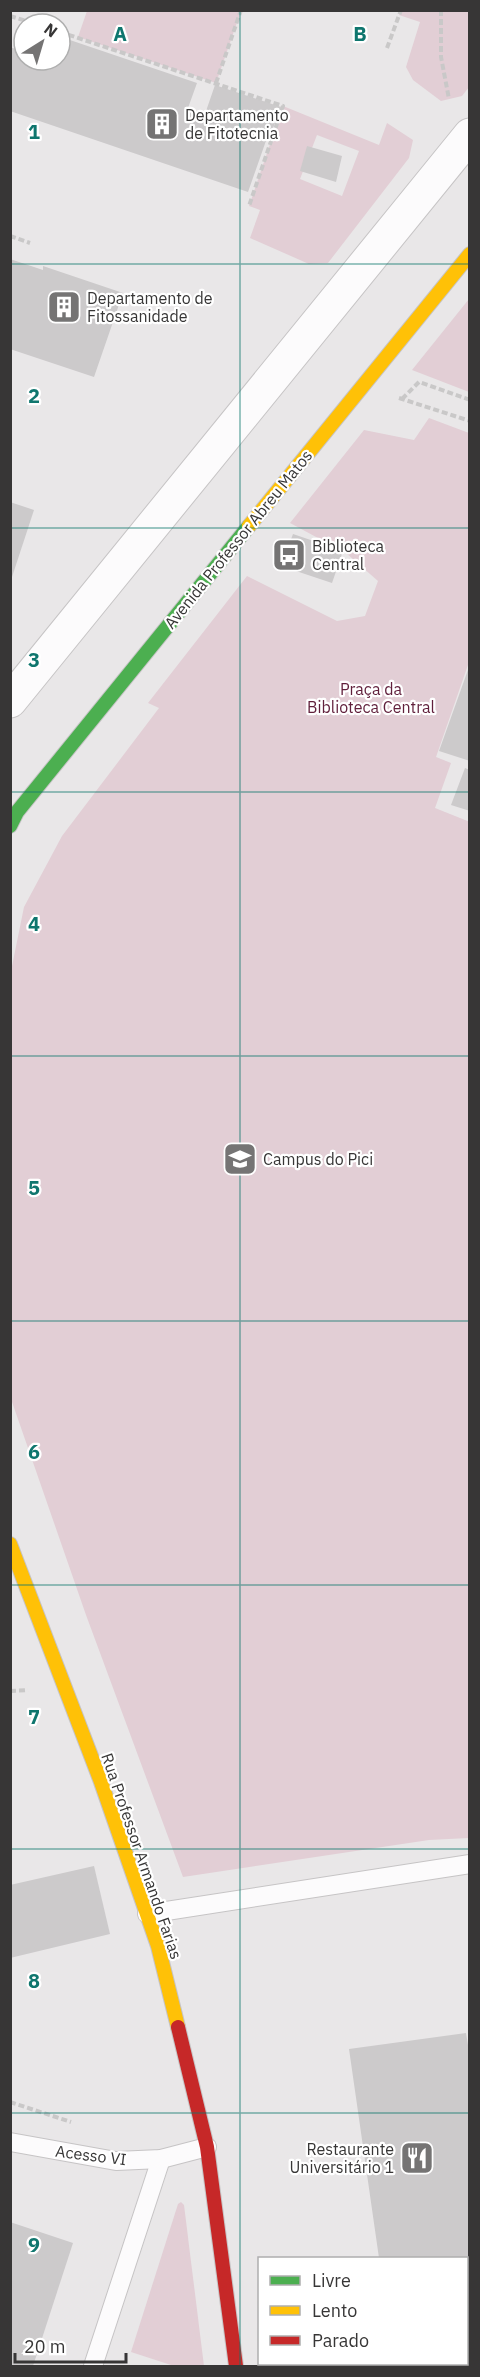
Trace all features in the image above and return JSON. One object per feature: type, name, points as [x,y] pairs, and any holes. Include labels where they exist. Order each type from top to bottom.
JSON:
[{"type":"street","points":[[10,700],[470,135]]},
{"type":"street","name":"Avenida Professor Abreu Matos","points":[[10,825],[17,812],[470,254]]},
{"type":"street","name":"Rua Professor Armando Farias","points":[[10,1544],[101,1782],[159,1946],[207,2147],[236,2367]]},
{"type":"lane","points":[[147,1914],[470,1864]]},
{"type":"lane","name":"Acesso VI","points":[[10,2142],[116,2161],[161,2159],[207,2147]]},
{"type":"lane","points":[[93,2367],[161,2159]]},
{"type":"path","points":[[216,83],[241,10]]},
{"type":"path","points":[[387,48],[400,10]]},
{"type":"path","points":[[441,10],[441,57],[449,99]]},
{"type":"path","points":[[72,36],[131,58],[283,106],[249,206]]},
{"type":"path","points":[[10,236],[30,243]]},
{"type":"path","points":[[470,400],[419,382],[401,399],[470,421]]},
{"type":"green space","points":[[87,10],[241,11],[216,83],[78,37]]},
{"type":"green space","points":[[401,10],[469,11],[469,87],[462,96],[441,101],[413,80],[406,67],[420,22],[399,15]]},
{"type":"green space","points":[[283,106],[379,145],[387,123],[413,140],[409,158],[328,263],[309,264],[250,238],[260,210],[249,206]],"holes":[[[317,135],[359,151],[342,196],[300,179]]]},
{"type":"green space","points":[[469,299],[470,392],[412,370]]},
{"type":"green space","name":"Praça da Biblioteca Central","points":[[429,418],[469,433],[469,662],[436,757],[451,763],[435,808],[470,822],[469,1838],[429,1840],[183,1877],[86,1615],[11,1399],[10,976],[24,907],[62,836],[159,708],[148,703],[247,576],[337,621],[365,616],[378,581],[346,553],[290,523],[364,430],[414,440]]},
{"type":"green space","points":[[181,2202],[184,2205],[204,2366],[174,2366],[131,2352],[178,2204]]},
{"type":"building","name":"Departamento de Fitotecnia","points":[[72,41],[197,83],[188,108],[205,114],[215,85],[281,107],[270,136],[268,135],[248,192],[10,111],[10,47],[12,48],[12,72],[72,72]]},
{"type":"building","points":[[307,146],[342,156],[336,182],[300,171]]},
{"type":"building","name":"Departamento de Fitossanidade","points":[[10,259],[43,270],[43,266],[123,293],[94,377],[10,349]]},
{"type":"building","points":[[10,502],[34,510],[11,580],[10,580]]},
{"type":"building","points":[[293,534],[343,551],[332,583],[281,566]]},
{"type":"building","points":[[470,667],[470,761],[439,751]]},
{"type":"building","points":[[465,768],[470,770],[470,811],[451,805]]},
{"type":"building","points":[[94,1866],[110,1934],[10,1958],[10,1885]]},
{"type":"building","name":"Restaurante Universitário 1","points":[[466,2033],[470,2057],[470,2318],[468,2318],[468,2257],[379,2257],[349,2049]]},
{"type":"building","points":[[10,2222],[73,2243],[33,2366],[10,2366]]},
{"type":"building","points":[[340,2365],[430,2366],[340,2366]]},
{"type":"traffic: fast","points":[[10,826],[17,812],[249,526]]},
{"type":"traffic: slow","points":[[249,526],[470,254]]},
{"type":"traffic: slow","points":[[10,1544],[101,1782],[158,1946],[178,2027]]},
{"type":"traffic: jam","points":[[178,2027],[207,2147],[236,2366]]},
{"type":"place","name":"Departamento de Fitotecnia","points":[[162,124]]},
{"type":"place","name":"Departamento de Fitossanidade","points":[[64,307]]},
{"type":"place","name":"Biblioteca Central","points":[[289,555]]},
{"type":"place","name":"Campus do Pici","points":[[240,1159]]},
{"type":"place","name":"Restaurante Universitário 1","points":[[417,2158]]}]
